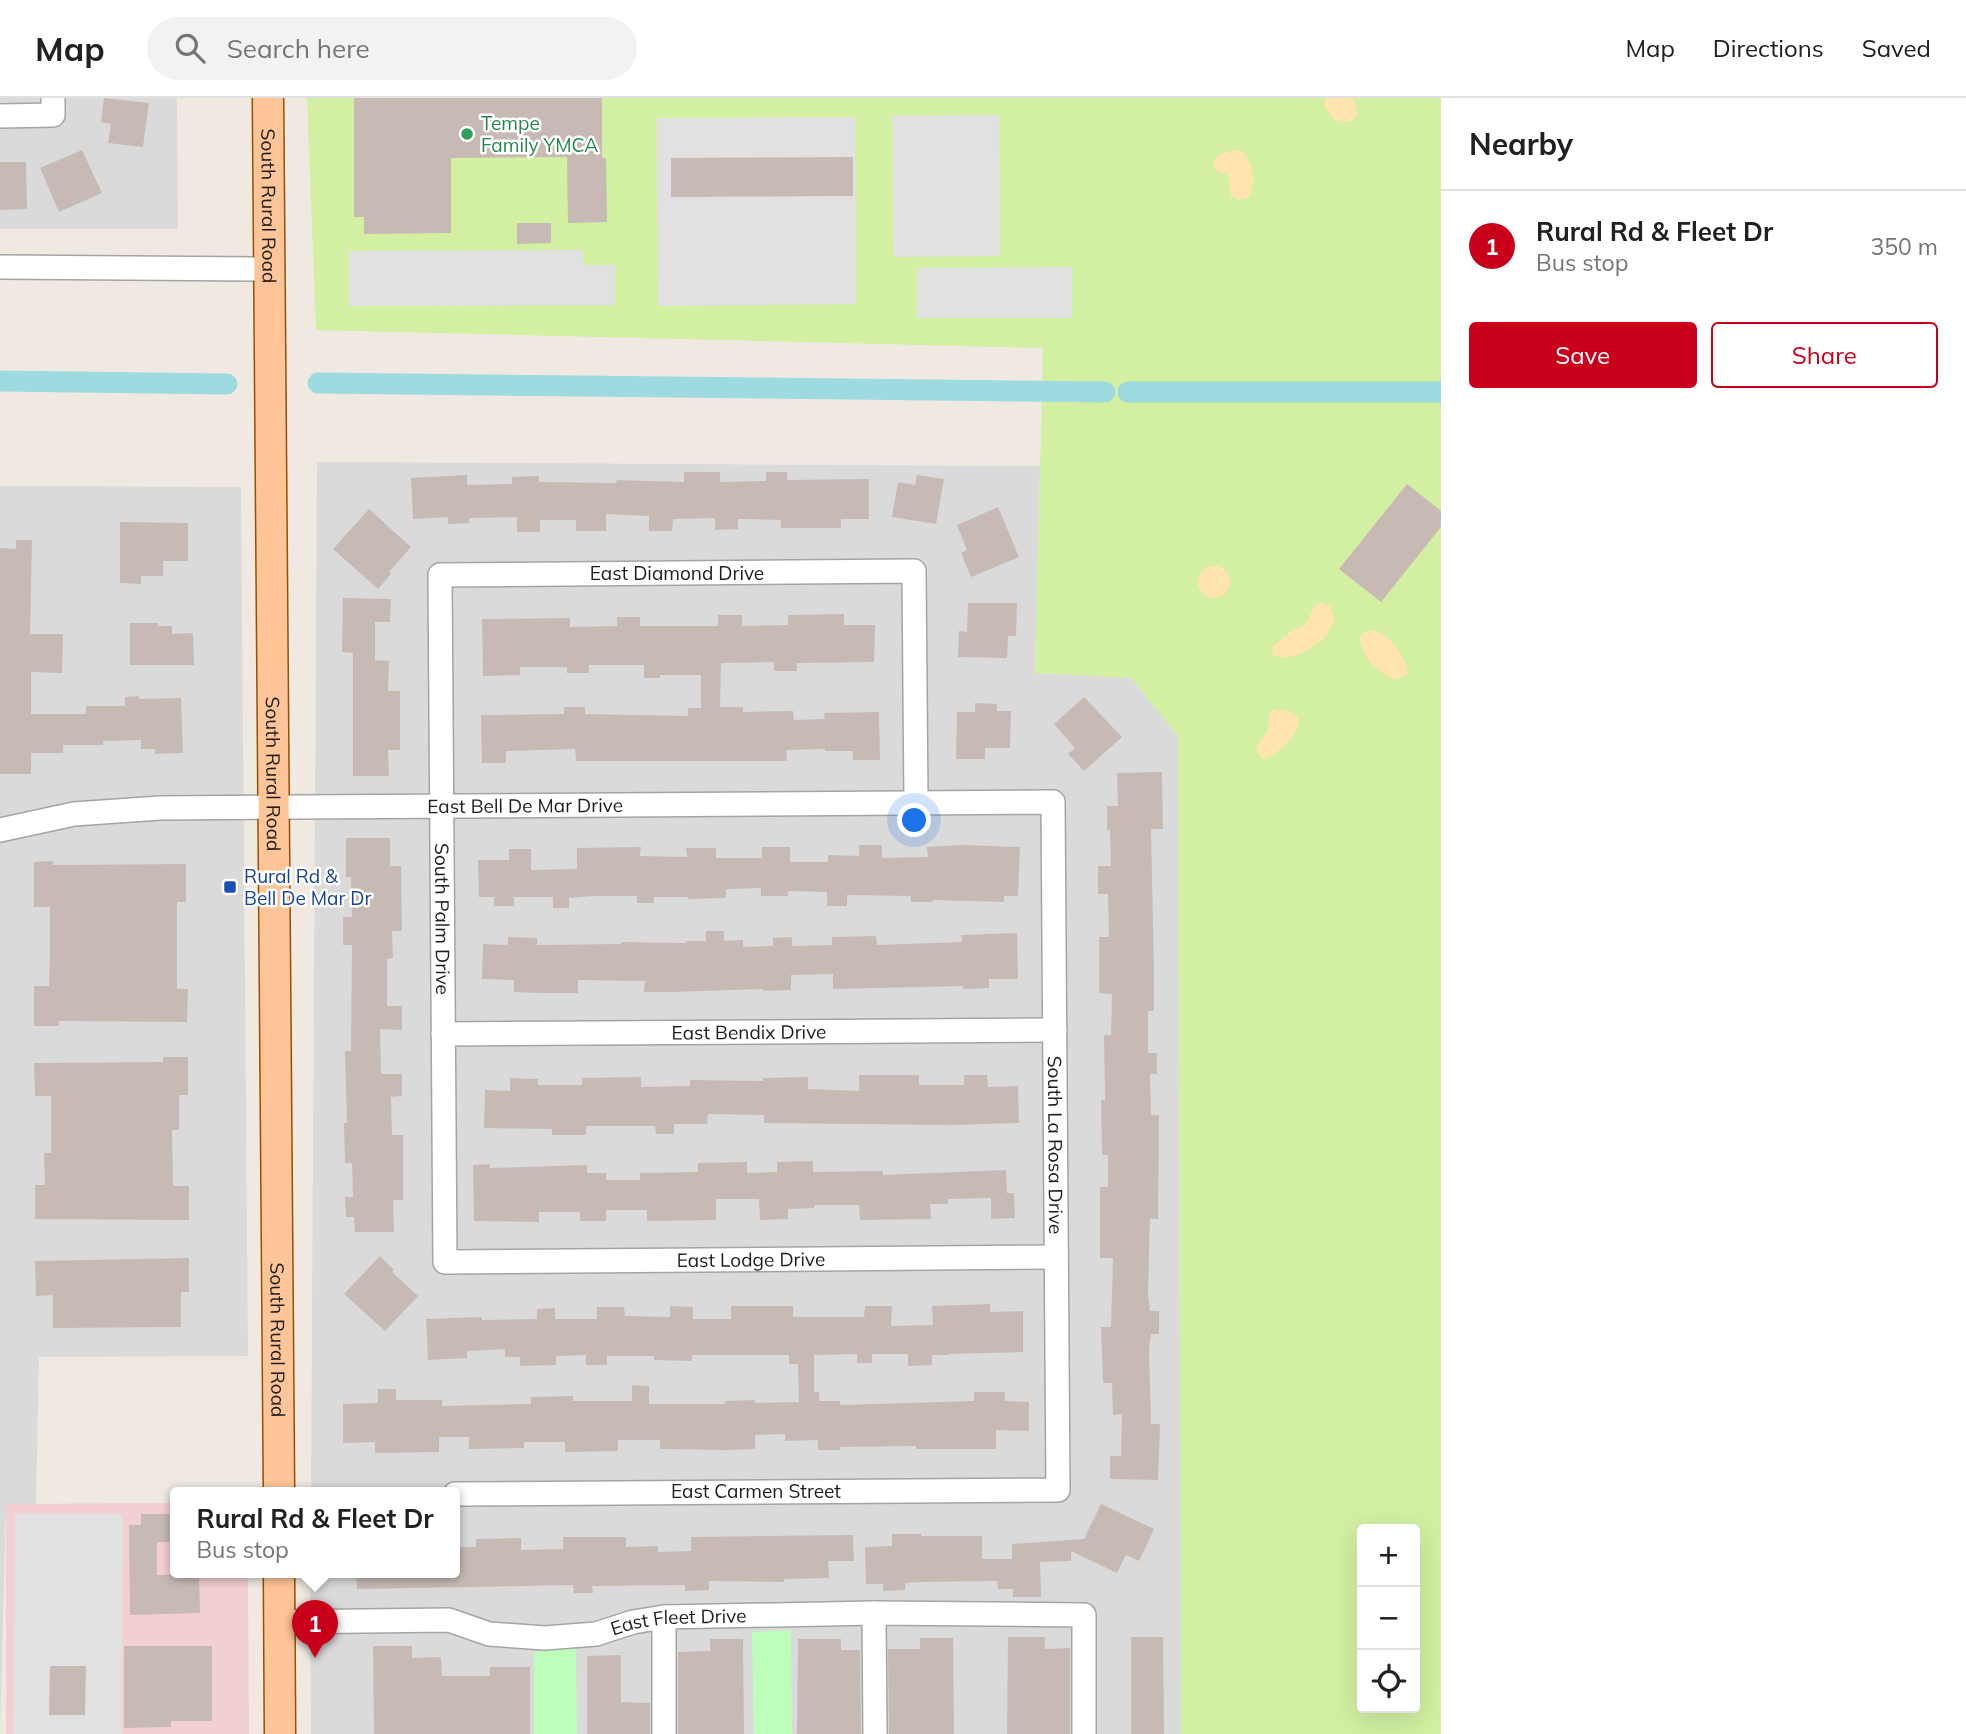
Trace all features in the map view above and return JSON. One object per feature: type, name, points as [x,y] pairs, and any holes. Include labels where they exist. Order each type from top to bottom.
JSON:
[{"type":"main road","name":"South Rural Road","points":[[268,98],[279,1487]]},
{"type":"main road","points":[[279,1578],[280,1734]]},
{"type":"street","points":[[0,116],[53,107]]},
{"type":"street","points":[[0,267],[270,268]]},
{"type":"street","name":"East Diamond Drive","points":[[440,575],[914,571],[916,803]]},
{"type":"street","name":"South Palm Drive","points":[[440,575],[444,1262]]},
{"type":"street","name":"East Bell De Mar Drive","points":[[0,830],[74,814],[119,810],[1053,802]]},
{"type":"street","name":"South La Rosa Drive","points":[[1053,802],[1058,1490]]},
{"type":"street","name":"East Bendix Drive","points":[[443,1034],[1055,1030]]},
{"type":"street","name":"East Lodge Drive","points":[[444,1262],[1056,1257]]},
{"type":"street","name":"East Carmen Street","points":[[460,1494],[1058,1490]]},
{"type":"street","points":[[874,1613],[876,1734]]},
{"type":"street","name":"East Fleet Drive","points":[[279,1622],[449,1620],[489,1634],[545,1638],[596,1634],[634,1622],[664,1618],[874,1613],[1083,1615],[1083,1734]]},
{"type":"street","points":[[664,1618],[664,1734]]},
{"type":"shaded area","points":[[0,98],[177,98],[178,229],[0,229]]},
{"type":"shaded area","points":[[999,115],[1000,256],[894,257],[892,116]]},
{"type":"shaded area","points":[[855,117],[856,304],[658,306],[657,118]]},
{"type":"shaded area","points":[[583,250],[583,265],[615,265],[615,305],[349,306],[349,251]]},
{"type":"shaded area","points":[[1072,267],[1072,318],[917,318],[917,268]]},
{"type":"shaded area","points":[[317,462],[1040,466],[1035,673],[1131,678],[1178,736],[1181,1734],[311,1734],[310,1578],[460,1578],[460,1487],[311,1487]]},
{"type":"shaded area","points":[[0,486],[241,487],[248,1356],[39,1357],[36,1504],[6,1504],[0,1734]]},
{"type":"shaded area","points":[[170,1503],[170,1578],[248,1578],[249,1734],[6,1734],[6,1504]]},
{"type":"shaded area","points":[[15,1514],[123,1514],[122,1734],[13,1734]]},
{"type":"green space","points":[[307,98],[1441,98],[1441,1734],[1181,1734],[1178,736],[1131,678],[1035,673],[1043,348],[316,330]]},
{"type":"green space","points":[[791,1630],[792,1734],[754,1734],[752,1632]]},
{"type":"green space","points":[[576,1647],[577,1734],[534,1734],[534,1652]]},
{"type":"sand","points":[[1325,98],[1353,98],[1358,115],[1350,122],[1334,120],[1325,108]]},
{"type":"sand","points":[[1236,150],[1250,163],[1253,177],[1249,197],[1239,200],[1231,196],[1228,175],[1216,171],[1213,166],[1218,156]]},
{"type":"sand","points":[[1214,566],[1225,571],[1230,582],[1225,593],[1214,598],[1203,593],[1198,582],[1203,571]]},
{"type":"sand","points":[[1322,602],[1330,606],[1335,620],[1323,639],[1312,648],[1291,657],[1272,653],[1273,646],[1305,625],[1316,604]]},
{"type":"sand","points":[[1366,631],[1377,631],[1393,644],[1405,663],[1407,675],[1394,680],[1371,663],[1359,636]]},
{"type":"sand","points":[[1274,709],[1289,711],[1297,716],[1299,723],[1290,740],[1263,760],[1256,752],[1258,744],[1268,731],[1269,714]]},
{"type":"building","points":[[104,98],[149,103],[143,147],[108,143],[111,124],[101,122]]},
{"type":"building","points":[[354,98],[602,98],[602,158],[606,158],[607,222],[568,223],[567,157],[451,158],[451,233],[364,234],[364,217],[354,217]]},
{"type":"building","points":[[82,150],[102,193],[59,212],[40,168]]},
{"type":"building","points":[[853,157],[853,196],[671,197],[671,158]]},
{"type":"building","points":[[0,162],[26,162],[27,209],[0,210]]},
{"type":"building","points":[[517,223],[551,223],[551,243],[517,244]]},
{"type":"building","points":[[684,472],[720,472],[720,482],[766,481],[766,472],[787,472],[787,480],[869,479],[869,519],[841,519],[841,528],[781,528],[781,520],[738,519],[738,529],[715,530],[715,518],[673,519],[672,531],[649,531],[649,516],[606,514],[606,531],[576,531],[576,520],[540,520],[540,532],[517,532],[517,517],[469,518],[469,523],[448,524],[448,517],[413,519],[411,478],[467,475],[467,485],[512,484],[512,477],[539,476],[539,482],[684,482]]},
{"type":"building","points":[[917,475],[944,479],[936,524],[892,517],[898,482],[915,485]]},
{"type":"building","points":[[1407,484],[1441,511],[1441,527],[1381,602],[1339,569]]},
{"type":"building","points":[[998,507],[1019,557],[971,577],[961,553],[967,550],[957,525]]},
{"type":"building","points":[[369,509],[411,547],[378,589],[333,549]]},
{"type":"building","points":[[120,522],[188,523],[188,561],[163,561],[163,576],[141,576],[141,584],[120,583]]},
{"type":"building","points":[[16,540],[32,540],[30,634],[63,634],[62,673],[31,672],[31,714],[86,714],[86,706],[125,706],[125,697],[181,698],[183,753],[155,754],[155,749],[141,749],[141,740],[103,741],[103,745],[63,745],[63,753],[31,753],[31,774],[0,774],[0,548],[16,549]]},
{"type":"building","points":[[343,598],[391,599],[390,622],[375,622],[375,660],[389,661],[388,691],[400,691],[400,750],[388,750],[389,776],[353,776],[353,653],[342,652]]},
{"type":"building","points":[[968,603],[1017,603],[1016,636],[1008,636],[1007,658],[958,657],[959,631],[967,632]]},
{"type":"building","points":[[844,614],[844,625],[875,625],[874,662],[797,663],[797,671],[774,671],[774,662],[721,663],[720,707],[743,707],[743,712],[793,711],[794,720],[825,719],[824,713],[879,712],[880,760],[853,760],[853,751],[825,749],[786,750],[787,761],[576,761],[575,749],[506,751],[506,763],[482,763],[481,715],[564,714],[564,707],[585,707],[585,714],[688,716],[688,708],[701,708],[701,675],[660,675],[660,678],[644,678],[644,665],[589,665],[589,673],[567,673],[567,667],[520,667],[520,675],[483,676],[482,619],[570,618],[570,627],[617,626],[617,617],[640,617],[640,626],[718,626],[718,615],[742,615],[742,626],[788,625],[788,615]]},
{"type":"building","points":[[130,623],[158,623],[158,626],[172,626],[172,634],[193,633],[194,665],[130,665]]},
{"type":"building","points":[[1084,697],[1122,737],[1084,771],[1068,754],[1075,748],[1054,724]]},
{"type":"building","points":[[975,703],[997,704],[997,711],[1011,711],[1010,748],[985,748],[985,759],[956,759],[957,712],[975,712]]},
{"type":"building","points":[[1162,772],[1163,829],[1151,829],[1154,1011],[1148,1011],[1148,1053],[1157,1053],[1157,1074],[1150,1074],[1151,1115],[1159,1115],[1158,1219],[1150,1219],[1148,1294],[1150,1311],[1159,1311],[1159,1334],[1151,1334],[1149,1349],[1151,1424],[1160,1424],[1158,1480],[1110,1479],[1110,1456],[1121,1456],[1122,1414],[1113,1415],[1112,1383],[1103,1383],[1101,1327],[1111,1327],[1113,1258],[1100,1258],[1100,1187],[1108,1187],[1108,1155],[1102,1155],[1101,1100],[1105,1100],[1104,1035],[1111,1035],[1112,994],[1099,993],[1099,937],[1109,937],[1108,894],[1098,894],[1098,866],[1111,866],[1107,806],[1118,806],[1117,773]]},
{"type":"building","points":[[346,838],[390,838],[390,866],[401,866],[402,931],[392,931],[393,958],[387,959],[387,1006],[402,1006],[402,1030],[380,1029],[381,1074],[402,1074],[402,1096],[391,1097],[392,1135],[403,1135],[403,1200],[393,1200],[394,1232],[355,1232],[354,1217],[346,1217],[345,1197],[353,1197],[352,1163],[345,1163],[344,1123],[347,1123],[345,1051],[351,1051],[352,945],[343,945],[343,917],[352,917],[351,877],[346,877]]},
{"type":"building","points":[[859,845],[882,845],[882,858],[928,857],[927,847],[1020,847],[1018,896],[1004,896],[1004,902],[911,902],[911,896],[847,895],[847,906],[827,906],[827,892],[788,891],[788,896],[761,896],[761,888],[726,889],[726,898],[654,897],[654,903],[637,903],[637,896],[569,898],[569,908],[553,908],[553,897],[514,897],[514,906],[494,906],[494,897],[479,897],[478,860],[509,860],[509,849],[531,849],[531,870],[577,869],[577,848],[641,847],[640,856],[687,857],[686,848],[716,848],[716,858],[762,858],[762,847],[790,847],[790,862],[828,862],[828,855],[859,856]]},
{"type":"building","points":[[53,861],[53,865],[186,864],[186,902],[177,902],[177,989],[188,989],[187,1022],[59,1021],[59,1026],[34,1026],[34,986],[49,986],[50,907],[34,907],[34,862]]},
{"type":"building","points":[[706,931],[724,931],[724,941],[743,940],[743,947],[773,946],[773,938],[792,937],[792,946],[832,945],[832,937],[876,936],[877,945],[962,942],[961,935],[1017,933],[1018,979],[989,979],[989,988],[963,989],[963,986],[833,989],[833,974],[791,975],[791,990],[673,992],[644,992],[645,981],[578,980],[578,993],[541,993],[514,992],[514,980],[482,979],[483,944],[508,945],[508,937],[537,938],[537,945],[686,943],[706,941]]},
{"type":"building","points":[[163,1057],[188,1057],[188,1095],[179,1095],[179,1130],[172,1130],[173,1186],[189,1186],[189,1220],[35,1219],[35,1185],[45,1185],[44,1153],[51,1153],[51,1096],[35,1096],[34,1063],[163,1062]]},
{"type":"building","points":[[859,1075],[919,1075],[919,1085],[964,1085],[964,1075],[987,1075],[988,1087],[1018,1086],[1019,1123],[764,1123],[764,1115],[708,1114],[707,1124],[674,1124],[674,1134],[656,1134],[655,1126],[586,1126],[586,1135],[552,1135],[552,1129],[484,1128],[485,1090],[510,1091],[510,1078],[538,1079],[538,1085],[582,1085],[582,1078],[641,1077],[641,1087],[690,1086],[690,1080],[763,1081],[763,1078],[808,1077],[808,1089],[859,1091]]},
{"type":"building","points":[[813,1161],[813,1172],[883,1171],[883,1175],[1006,1170],[1007,1193],[1014,1193],[1015,1218],[991,1219],[991,1198],[948,1199],[948,1204],[930,1204],[931,1219],[860,1220],[859,1205],[814,1205],[814,1208],[788,1209],[788,1219],[760,1220],[759,1199],[716,1199],[716,1220],[647,1221],[647,1210],[606,1210],[606,1221],[580,1221],[580,1212],[539,1212],[539,1222],[474,1221],[473,1165],[490,1164],[490,1168],[587,1165],[587,1173],[606,1173],[606,1180],[640,1180],[640,1173],[698,1172],[698,1163],[747,1162],[747,1173],[777,1172],[777,1162]]},
{"type":"building","points":[[380,1256],[394,1270],[392,1272],[418,1296],[385,1331],[344,1294]]},
{"type":"building","points":[[189,1258],[189,1292],[181,1292],[181,1327],[53,1328],[53,1295],[36,1296],[35,1261]]},
{"type":"building","points":[[990,1304],[990,1312],[1023,1311],[1023,1352],[932,1355],[932,1365],[908,1366],[908,1354],[872,1354],[872,1363],[857,1363],[857,1354],[814,1355],[814,1392],[819,1392],[819,1401],[840,1401],[840,1405],[974,1401],[974,1392],[1005,1392],[1005,1401],[1029,1402],[1029,1431],[996,1430],[996,1449],[916,1449],[916,1446],[840,1447],[840,1450],[818,1450],[818,1440],[785,1441],[785,1434],[755,1435],[755,1449],[729,1450],[660,1449],[660,1440],[618,1440],[618,1451],[565,1452],[565,1442],[524,1442],[524,1448],[469,1449],[469,1437],[439,1437],[439,1452],[375,1453],[375,1442],[343,1443],[343,1404],[378,1403],[378,1389],[396,1389],[396,1400],[442,1400],[442,1406],[531,1404],[531,1397],[573,1396],[573,1401],[632,1401],[632,1385],[649,1386],[649,1404],[725,1404],[725,1401],[755,1400],[755,1403],[799,1402],[798,1364],[789,1364],[789,1355],[692,1355],[692,1361],[654,1360],[654,1356],[607,1356],[607,1365],[586,1365],[586,1355],[556,1356],[556,1365],[520,1366],[520,1357],[505,1357],[505,1349],[467,1351],[467,1358],[428,1360],[426,1319],[537,1319],[537,1309],[555,1308],[555,1319],[597,1319],[597,1307],[624,1307],[625,1316],[670,1317],[670,1306],[693,1307],[693,1319],[731,1319],[731,1306],[793,1306],[793,1317],[864,1317],[865,1306],[892,1306],[891,1326],[933,1325],[932,1306]]},
{"type":"building","points":[[1101,1504],[1154,1529],[1139,1561],[1126,1555],[1117,1573],[1071,1551],[1071,1561],[1040,1562],[1041,1597],[1013,1597],[1013,1589],[998,1589],[997,1581],[905,1583],[905,1590],[883,1591],[883,1584],[866,1584],[865,1547],[892,1546],[892,1534],[982,1536],[982,1559],[1012,1559],[1012,1544],[1084,1539]]},
{"type":"building","points":[[141,1514],[170,1514],[170,1542],[157,1542],[157,1575],[199,1578],[200,1613],[130,1615],[129,1525],[141,1525]]},
{"type":"building","points":[[853,1535],[854,1561],[828,1561],[829,1578],[784,1579],[784,1582],[709,1581],[709,1590],[685,1591],[685,1585],[592,1586],[593,1593],[574,1593],[573,1585],[357,1589],[356,1578],[460,1578],[460,1547],[476,1547],[476,1539],[521,1538],[521,1550],[563,1549],[563,1537],[626,1537],[626,1547],[658,1546],[658,1552],[691,1551],[691,1537]]},
{"type":"building","points":[[1008,1637],[1045,1637],[1045,1649],[1070,1648],[1070,1734],[1007,1734]]},
{"type":"building","points":[[1131,1637],[1163,1637],[1164,1734],[1131,1734]]},
{"type":"building","points":[[920,1638],[953,1638],[954,1734],[889,1734],[888,1649],[920,1649]]},
{"type":"building","points":[[710,1639],[743,1639],[744,1734],[678,1734],[678,1652],[710,1651]]},
{"type":"building","points":[[798,1639],[841,1639],[841,1650],[860,1650],[861,1734],[797,1734]]},
{"type":"building","points":[[124,1646],[212,1646],[212,1721],[171,1721],[171,1727],[124,1728]]},
{"type":"building","points":[[373,1646],[412,1646],[412,1658],[441,1657],[442,1676],[490,1676],[490,1667],[530,1667],[530,1734],[374,1734]]},
{"type":"building","points":[[621,1655],[621,1702],[650,1703],[650,1734],[587,1734],[587,1656]]},
{"type":"building","points":[[50,1666],[86,1666],[85,1715],[49,1715]]},
{"type":"waterway","points":[[0,381],[227,384]]},
{"type":"waterway","points":[[318,383],[1105,392]]},
{"type":"waterway","points":[[1128,392],[1441,392]]},
{"type":"place","name":"Tempe Family YMCA","points":[[467,134]]},
{"type":"place","name":"Rural Rd & Bell De Mar Dr","points":[[230,887]]},
{"type":"place","name":"Rural Rd & Fleet Dr","points":[[315,1658]]}]
